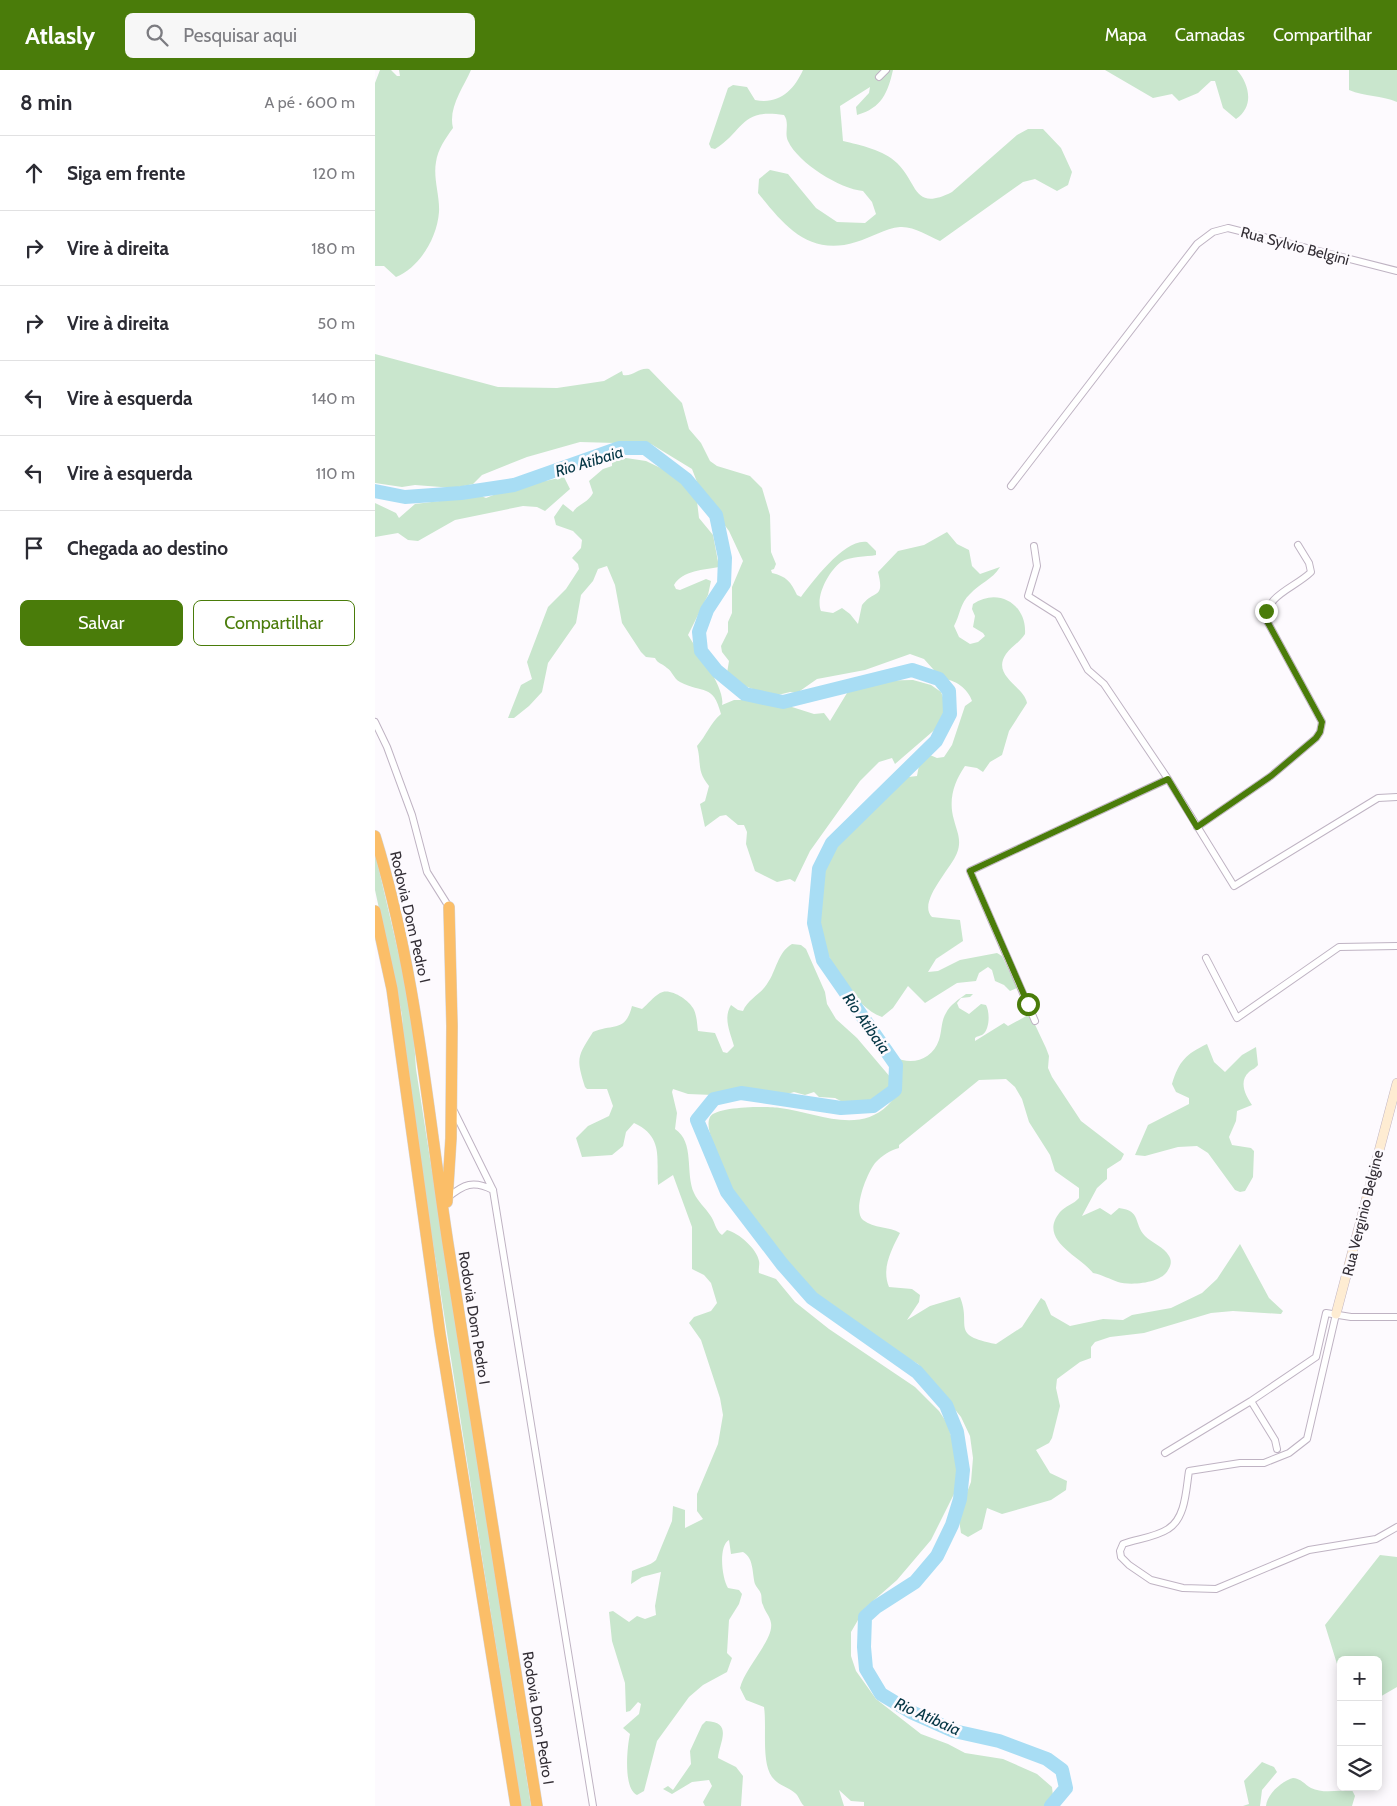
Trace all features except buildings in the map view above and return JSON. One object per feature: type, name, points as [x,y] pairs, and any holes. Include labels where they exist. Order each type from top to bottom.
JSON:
[{"type":"highway","name":"Rodovia Dom Pedro I","points":[[375,836],[396,912],[411,980],[451,1264],[537,1806]]},
{"type":"highway","points":[[449,907],[452,1026],[447,1199],[451,1264]]},
{"type":"highway","points":[[375,911],[392,989],[440,1334],[516,1806]]},
{"type":"street","points":[[879,77],[886,70]]},
{"type":"street","name":"Rua Sylvio Belgini","points":[[1011,486],[1197,244],[1213,232],[1228,228],[1397,271]]},
{"type":"street","points":[[1197,827],[1271,776],[1316,738],[1320,732],[1322,722],[1267,621],[1266,611],[1270,602],[1311,572],[1309,563],[1298,545]]},
{"type":"street","points":[[1034,546],[1037,566],[1028,596],[1058,615],[1088,670],[1104,684],[1168,779],[1234,886],[1377,798],[1397,797]]},
{"type":"street","points":[[375,722],[412,814],[427,872],[449,907]]},
{"type":"street","points":[[1035,1021],[970,871],[1168,779]]},
{"type":"street","points":[[1206,958],[1237,1018],[1339,947],[1397,946]]},
{"type":"street","name":"Rua Verginio Belgine","points":[[1337,1314],[1396,1086]]},
{"type":"street","points":[[451,1103],[493,1190],[593,1806]]},
{"type":"street","points":[[447,1199],[457,1190],[468,1185],[481,1184],[493,1190]]},
{"type":"street","points":[[1165,1453],[1251,1401],[1317,1357],[1325,1313],[1351,1317],[1397,1317]]},
{"type":"street","points":[[1337,1314],[1307,1439],[1289,1453],[1263,1462],[1239,1462],[1189,1471],[1181,1512],[1176,1523],[1168,1530],[1123,1544],[1120,1550],[1121,1557],[1151,1580],[1183,1588],[1216,1589],[1309,1550],[1376,1539],[1397,1527]]},
{"type":"street","points":[[1251,1401],[1275,1440],[1277,1449]]},
{"type":"green space","points":[[380,70],[391,70],[397,76],[400,76],[399,70],[471,70],[454,106],[453,128],[442,144],[437,157],[435,175],[439,212],[435,232],[420,259],[396,277],[384,266],[375,266],[375,83]]},
{"type":"green space","points":[[803,70],[893,70],[883,98],[872,108],[857,115],[856,107],[869,93],[870,87],[840,106],[843,141],[857,144],[892,158],[923,197],[930,199],[952,192],[1017,135],[1028,129],[1043,129],[1061,148],[1072,172],[1068,185],[1057,191],[1035,179],[1023,182],[940,241],[916,230],[900,227],[839,246],[811,242],[788,227],[758,193],[759,179],[770,170],[788,174],[816,208],[837,222],[865,223],[876,214],[872,202],[863,191],[832,180],[801,158],[788,141],[787,121],[784,115],[759,115],[751,118],[744,122],[725,142],[715,149],[711,148],[709,144],[728,88],[733,85],[747,87],[755,100],[771,100],[790,90]]},
{"type":"green space","points":[[1105,70],[1237,70],[1245,82],[1248,101],[1242,114],[1236,119],[1223,108],[1215,81],[1211,81],[1198,93],[1179,101],[1172,94],[1153,98]]},
{"type":"green space","points":[[1349,70],[1397,70],[1397,102],[1349,90]]},
{"type":"green space","points":[[375,354],[498,387],[557,388],[604,381],[622,371],[623,375],[630,375],[642,369],[649,369],[682,403],[689,429],[701,443],[710,461],[717,466],[750,476],[762,488],[770,515],[771,552],[776,564],[774,569],[771,570],[772,573],[787,580],[793,586],[797,595],[801,597],[830,562],[849,547],[867,542],[876,551],[876,555],[845,560],[836,566],[824,584],[820,598],[821,611],[833,613],[842,608],[858,624],[862,605],[879,591],[880,581],[878,572],[898,551],[924,545],[947,532],[957,544],[969,550],[972,566],[980,574],[1000,567],[967,598],[962,605],[954,626],[959,637],[970,644],[978,642],[985,636],[973,627],[975,616],[972,609],[973,604],[982,599],[992,597],[1009,601],[1016,607],[1024,623],[1025,634],[1006,654],[1002,662],[1005,675],[1025,697],[1027,703],[1009,731],[1002,755],[990,762],[983,772],[977,768],[965,766],[955,785],[952,798],[952,813],[959,836],[959,844],[954,860],[932,894],[929,911],[932,917],[960,920],[963,941],[936,959],[928,972],[938,971],[960,960],[997,953],[1002,956],[1017,988],[1010,991],[1004,985],[995,981],[992,970],[988,967],[979,973],[976,981],[957,983],[925,1003],[908,986],[893,1008],[882,1017],[861,1003],[835,969],[824,943],[812,902],[817,874],[846,827],[891,779],[917,776],[920,763],[926,756],[944,757],[952,745],[965,706],[972,701],[964,689],[952,681],[942,679],[924,659],[910,654],[865,670],[817,679],[797,693],[790,692],[778,695],[755,690],[733,681],[727,673],[729,661],[722,652],[721,646],[728,632],[728,622],[732,613],[732,587],[743,561],[729,531],[702,495],[692,469],[651,444],[580,442],[527,457],[482,475],[473,484],[454,488],[415,485],[402,487],[375,483]]},
{"type":"green space","points":[[626,458],[646,461],[673,474],[697,501],[699,518],[713,535],[719,567],[683,576],[674,585],[676,589],[680,590],[706,579],[711,581],[708,595],[688,635],[720,689],[722,705],[734,700],[747,700],[792,707],[814,714],[824,713],[830,721],[847,693],[869,681],[913,680],[931,685],[941,692],[946,705],[939,726],[895,764],[892,758],[879,762],[860,781],[810,851],[795,882],[790,879],[777,882],[755,871],[746,844],[747,832],[744,825],[738,825],[726,815],[720,816],[705,827],[700,804],[705,801],[709,786],[702,776],[697,746],[721,714],[718,704],[711,693],[680,682],[655,658],[646,657],[641,652],[622,623],[615,585],[607,566],[598,569],[593,581],[581,595],[576,623],[548,663],[542,692],[514,718],[508,718],[521,685],[532,679],[527,662],[548,607],[566,589],[579,569],[578,564],[572,558],[581,548],[582,540],[573,531],[556,525],[554,517],[563,504],[573,512],[591,496],[593,493],[589,481],[603,469],[612,466],[612,463],[605,460]]},
{"type":"green space","points":[[540,476],[545,481],[564,477],[570,489],[545,511],[537,507],[523,506],[455,520],[418,541],[408,540],[398,533],[375,537],[375,503],[396,513],[399,518],[415,504],[481,496],[486,498]]},
{"type":"green space","points":[[375,853],[412,1011],[416,1069],[531,1806],[521,1806],[406,1071],[402,1015],[375,890]]},
{"type":"green space","points":[[792,944],[801,945],[806,949],[825,992],[827,1004],[836,1019],[857,1038],[891,1078],[890,1086],[878,1100],[869,1105],[852,1107],[835,1098],[819,1097],[814,1092],[805,1095],[794,1092],[778,1097],[737,1088],[713,1095],[688,1094],[673,1089],[677,1113],[675,1129],[685,1142],[691,1185],[694,1193],[712,1217],[720,1233],[722,1235],[727,1230],[732,1232],[742,1238],[755,1252],[759,1261],[759,1273],[776,1279],[795,1302],[829,1329],[915,1387],[939,1411],[947,1423],[958,1469],[956,1490],[931,1540],[897,1580],[865,1608],[851,1632],[851,1656],[856,1671],[876,1699],[921,1734],[948,1744],[965,1753],[1003,1759],[1037,1774],[1052,1787],[1053,1796],[1049,1806],[864,1806],[864,1802],[851,1801],[839,1790],[844,1806],[804,1806],[795,1793],[772,1777],[765,1753],[764,1707],[746,1700],[740,1688],[747,1671],[764,1646],[771,1630],[771,1623],[755,1584],[749,1558],[743,1552],[731,1554],[729,1540],[723,1549],[722,1555],[724,1578],[728,1588],[739,1590],[742,1594],[739,1604],[729,1620],[727,1653],[732,1658],[727,1672],[703,1685],[689,1697],[657,1741],[644,1791],[637,1795],[630,1785],[627,1757],[630,1734],[623,1728],[639,1714],[641,1704],[638,1702],[630,1711],[626,1712],[625,1683],[612,1641],[609,1612],[613,1611],[629,1622],[637,1616],[645,1619],[656,1615],[655,1606],[661,1572],[642,1577],[631,1584],[632,1571],[656,1560],[672,1521],[673,1506],[685,1510],[685,1528],[703,1519],[697,1511],[697,1494],[718,1444],[723,1415],[720,1398],[701,1340],[689,1323],[694,1317],[711,1311],[717,1303],[711,1283],[704,1275],[692,1269],[692,1227],[673,1175],[658,1185],[657,1149],[650,1135],[634,1123],[626,1132],[623,1146],[612,1155],[582,1157],[576,1138],[588,1126],[609,1116],[613,1106],[607,1089],[587,1089],[585,1087],[579,1063],[581,1053],[593,1032],[622,1024],[626,1020],[632,1006],[642,1009],[655,996],[664,992],[673,993],[687,1001],[694,1011],[698,1031],[715,1033],[723,1052],[727,1053],[734,1046],[727,1020],[731,1005],[743,1011],[748,1003],[767,984],[783,952]]},
{"type":"green space","points":[[966,994],[973,994],[970,997],[961,998],[957,1003],[959,1008],[969,1014],[981,1004],[986,1005],[988,1012],[989,1021],[987,1029],[985,1033],[975,1038],[975,1041],[1004,1023],[1008,1026],[1030,1014],[1049,1056],[1048,1068],[1052,1077],[1081,1121],[1124,1154],[1121,1160],[1107,1169],[1107,1179],[1097,1188],[1082,1216],[1100,1208],[1111,1215],[1119,1208],[1131,1212],[1136,1218],[1141,1231],[1167,1253],[1171,1263],[1165,1274],[1153,1281],[1124,1283],[1093,1273],[1063,1247],[1054,1231],[1054,1222],[1062,1210],[1079,1198],[1079,1188],[1055,1171],[1050,1155],[1029,1122],[1022,1099],[1015,1087],[1006,1079],[979,1080],[899,1145],[899,1148],[878,1160],[872,1167],[862,1191],[859,1209],[863,1220],[872,1225],[900,1233],[889,1259],[886,1273],[889,1287],[912,1289],[920,1295],[919,1302],[907,1320],[930,1306],[960,1297],[967,1333],[981,1341],[996,1344],[1022,1327],[1041,1298],[1045,1301],[1051,1315],[1070,1326],[1103,1319],[1123,1320],[1132,1315],[1171,1308],[1202,1293],[1217,1279],[1240,1244],[1269,1298],[1283,1311],[1281,1314],[1233,1311],[1211,1313],[1144,1333],[1110,1337],[1095,1342],[1091,1347],[1091,1358],[1080,1362],[1057,1379],[1056,1388],[1060,1406],[1052,1438],[1049,1443],[1036,1450],[1050,1473],[1067,1481],[1066,1490],[1051,1500],[1002,1514],[987,1508],[982,1529],[968,1537],[961,1533],[959,1520],[962,1505],[971,1482],[973,1458],[970,1436],[961,1417],[918,1364],[843,1320],[785,1269],[717,1184],[716,1154],[709,1125],[710,1117],[714,1113],[743,1108],[780,1108],[822,1117],[850,1120],[863,1119],[876,1114],[888,1105],[898,1088],[899,1077],[894,1057],[901,1060],[914,1061],[926,1057],[932,1052],[939,1040],[946,1013],[952,1005]]},
{"type":"green space","points":[[1207,1044],[1214,1062],[1225,1072],[1242,1055],[1256,1047],[1258,1065],[1249,1072],[1244,1080],[1244,1089],[1252,1105],[1237,1111],[1236,1121],[1229,1137],[1232,1145],[1251,1148],[1254,1151],[1253,1177],[1245,1191],[1235,1190],[1208,1153],[1197,1146],[1178,1147],[1145,1156],[1135,1155],[1148,1125],[1189,1104],[1189,1098],[1176,1092],[1172,1084],[1177,1069],[1184,1059]]},
{"type":"green space","points":[[1380,1555],[1397,1557],[1397,1687],[1382,1696],[1382,1656],[1337,1656],[1337,1664],[1325,1625]]},
{"type":"green space","points":[[706,1721],[715,1722],[722,1729],[723,1734],[718,1758],[736,1767],[743,1776],[741,1806],[705,1806],[703,1802],[712,1786],[709,1780],[692,1782],[672,1794],[663,1789],[668,1786],[673,1790],[691,1764],[690,1751],[702,1725]]},
{"type":"green space","points":[[1262,1762],[1274,1767],[1277,1772],[1262,1790],[1260,1806],[1243,1806],[1249,1804],[1244,1781]]},
{"type":"green space","points":[[1293,1778],[1316,1790],[1352,1791],[1355,1796],[1352,1806],[1266,1806],[1269,1797],[1284,1782]]},
{"type":"waterway","name":"Rio Atibaia","points":[[375,491],[405,497],[461,493],[514,485],[619,448],[645,448],[686,479],[716,515],[725,558],[724,584],[707,610],[699,632],[701,651],[717,671],[745,694],[783,702],[912,670],[939,679],[949,691],[950,714],[936,741],[832,843],[819,869],[814,923],[823,960],[896,1065],[895,1090],[873,1106],[841,1108],[741,1093],[714,1099],[697,1120],[727,1192],[782,1264],[812,1298],[917,1372],[946,1405],[957,1432],[963,1470],[960,1499],[952,1525],[937,1556],[915,1582],[876,1607],[865,1617],[864,1647],[866,1669],[881,1694],[911,1712],[954,1731],[999,1741],[1047,1759],[1062,1770],[1066,1788],[1051,1806]]},
{"type":"route","points":[[1028,1004],[970,871],[1168,779],[1197,827],[1271,776],[1316,738],[1320,732],[1322,722],[1267,621],[1266,611]]}]
